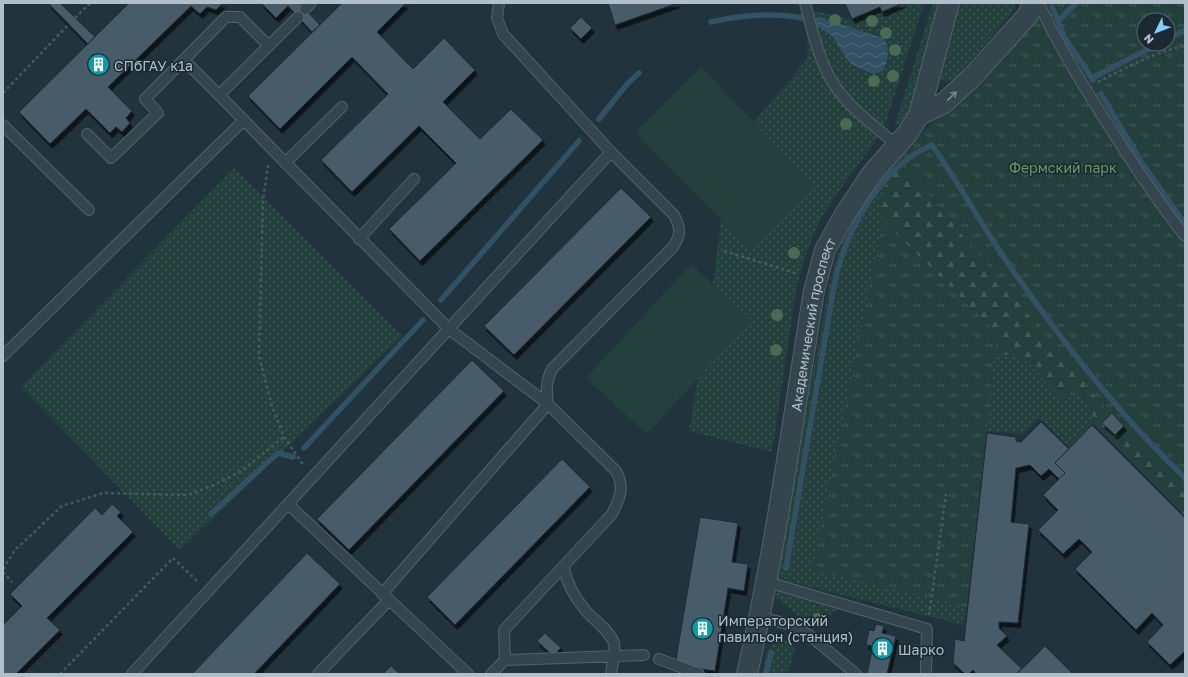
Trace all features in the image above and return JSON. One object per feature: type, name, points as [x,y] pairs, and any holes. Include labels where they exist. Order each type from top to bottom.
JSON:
[{"type":"street","name":"Академический проспект","points":[[747,674],[767,582],[791,444],[814,291],[825,250],[844,216],[871,174],[897,145],[914,124],[919,115],[949,3]]},
{"type":"street","points":[[919,115],[944,103],[972,77],[1028,15],[1033,4]]},
{"type":"lane","points":[[318,674],[548,404],[546,383],[552,369],[673,247],[679,238],[680,226],[674,215],[611,152],[503,34],[497,18],[499,3]]},
{"type":"lane","points":[[805,3],[815,43],[826,71],[835,86],[861,115],[897,145]]},
{"type":"lane","points":[[1033,4],[1041,8],[1085,89],[1140,174],[1185,236]]},
{"type":"lane","points":[[87,134],[111,158],[158,113],[145,99],[226,17],[240,17],[269,46]]},
{"type":"lane","points":[[219,95],[298,17]]},
{"type":"lane","points":[[184,60],[449,329],[548,404],[616,471],[621,480],[622,490],[612,514],[564,568],[504,630],[505,660]]},
{"type":"lane","points":[[285,163],[342,107]]},
{"type":"lane","points":[[3,356],[244,120]]},
{"type":"lane","points":[[3,125],[90,210]]},
{"type":"lane","points":[[132,674],[207,590],[288,504],[611,152]]},
{"type":"lane","points":[[359,239],[414,178]]},
{"type":"lane","points":[[288,504],[468,674]]},
{"type":"lane","points":[[564,568],[566,582],[574,595],[586,611],[608,632],[614,644],[611,674]]},
{"type":"lane","points":[[767,582],[927,629],[926,674]]},
{"type":"lane","points":[[760,617],[791,625],[809,635],[856,674]]},
{"type":"lane","points":[[491,674],[505,660],[644,656]]},
{"type":"lane","points":[[659,659],[699,674]]},
{"type":"path","points":[[75,18],[90,3]]},
{"type":"path","points":[[3,93],[69,24]]},
{"type":"path","points":[[1085,89],[1140,61],[1185,46]]},
{"type":"path","points":[[271,148],[263,200],[259,356],[272,406],[284,438],[312,477]]},
{"type":"path","points":[[724,251],[804,276]]},
{"type":"path","points":[[12,582],[3,570],[15,550],[62,506],[103,493],[188,495],[214,485],[240,472],[284,438]]},
{"type":"path","points":[[927,629],[946,494]]},
{"type":"path","points":[[60,674],[173,558],[207,590]]},
{"type":"green space","points":[[905,3],[924,3],[884,128],[856,102],[836,76],[822,47],[811,10],[853,20],[880,9],[882,13]],"holes":[[[825,17],[848,27],[879,35],[886,41],[887,52],[873,74],[863,71],[847,60],[836,42],[829,34]]]},
{"type":"green space","points":[[933,3],[940,3],[924,69],[912,105],[906,118],[899,126],[895,124]]},
{"type":"green space","points":[[960,3],[1016,3],[1010,15],[957,77],[946,82],[942,80],[940,76]]},
{"type":"green space","name":"Фермский парк","points":[[1044,3],[1185,3],[1185,487],[1115,420],[898,157],[1041,17]]},
{"type":"green space","points":[[803,12],[813,52],[828,83],[879,136],[836,195],[820,220],[807,250],[796,290],[772,452],[689,431],[698,378],[752,320],[713,284],[721,220],[749,248],[815,186],[754,122],[804,63],[808,45],[801,13]]},
{"type":"green space","name":"Фермский парк","points":[[1136,24],[1136,52],[1150,52],[1185,97],[1185,516],[1093,423],[1093,414],[1081,388],[1063,399],[1023,358],[996,353],[997,333],[883,221],[882,204],[884,188],[898,157]],"holes":[[[1102,423],[1124,426],[1115,435]]]},
{"type":"green space","points":[[701,67],[815,186],[749,248],[635,132]]},
{"type":"green space","points":[[898,157],[884,188],[882,202],[883,221],[997,333],[996,353],[1023,358],[1063,399],[1081,388],[1082,395],[1094,417],[1093,423],[1069,447],[1040,418],[1023,434],[988,431],[964,625],[779,579],[777,577],[828,288],[840,247],[851,223],[873,189]]},
{"type":"green space","points":[[234,168],[402,336],[180,550],[21,387]]},
{"type":"green space","points":[[883,221],[997,333],[967,607],[812,570]]},
{"type":"green space","points":[[691,264],[752,320],[647,434],[586,378]]},
{"type":"green space","points":[[778,592],[840,609],[810,625],[775,597]]},
{"type":"green space","points":[[780,639],[796,645],[788,674],[762,674],[765,658],[769,648],[775,641]]},
{"type":"water","points":[[820,17],[883,38],[886,42],[888,54],[883,71],[873,74],[854,66],[847,60],[833,37],[817,25],[815,18]]},
{"type":"building","points":[[48,3],[60,3],[95,37],[88,44]]},
{"type":"building","name":"СПбГАУ к1а","points":[[129,3],[223,3],[216,10],[207,7],[200,14],[191,6],[108,87],[132,111],[126,118],[130,123],[122,132],[116,127],[110,133],[86,109],[50,144],[19,112]]},
{"type":"building","points":[[261,3],[299,3],[320,25],[312,32],[288,6],[276,18]]},
{"type":"building","points":[[342,3],[406,3],[377,32],[413,69],[444,38],[475,70],[443,102],[480,139],[511,109],[543,140],[420,261],[389,229],[456,163],[419,126],[352,192],[321,160],[388,94],[352,57],[280,129],[248,96]]},
{"type":"building","points":[[608,3],[678,3],[615,25]]},
{"type":"building","points":[[845,3],[903,3],[882,12],[880,7],[852,19]]},
{"type":"building","points":[[581,17],[592,28],[581,39],[570,28]]},
{"type":"building","points":[[621,188],[651,217],[514,355],[484,326]]},
{"type":"building","points":[[472,360],[504,391],[349,550],[317,519]]},
{"type":"building","points":[[1112,413],[1124,426],[1115,435],[1102,423]]},
{"type":"building","points":[[1041,422],[1069,449],[1055,463],[1065,473],[1059,479],[1049,469],[1041,476],[1030,465],[1016,468],[1011,522],[1029,524],[1018,623],[999,622],[999,628],[1007,636],[997,645],[1022,669],[1016,674],[976,674],[973,670],[969,674],[965,674],[953,663],[955,639],[964,641],[987,433],[1016,437],[1016,441],[1021,442]]},
{"type":"building","points":[[1092,425],[1185,518],[1185,651],[1170,665],[1147,642],[1163,625],[1152,613],[1136,630],[1075,569],[1092,552],[1079,539],[1063,554],[1038,530],[1058,510],[1043,495],[1065,473],[1055,463]]},
{"type":"building","points":[[562,459],[590,487],[455,625],[427,597]]},
{"type":"building","points":[[112,504],[121,512],[117,516],[133,532],[47,618],[60,630],[16,674],[3,674],[3,625],[22,606],[10,594],[95,508],[102,515]]},
{"type":"building","name":"Императорский павильон (станция)","points":[[700,517],[738,523],[732,562],[748,564],[744,591],[728,588],[715,671],[675,665]]},
{"type":"building","points":[[307,553],[340,584],[254,674],[192,674]]},
{"type":"building","name":"Шарко","points":[[876,624],[884,626],[882,633],[896,636],[887,674],[867,674],[873,646],[866,645],[869,630],[874,631]]},
{"type":"building","points":[[545,633],[561,648],[553,656],[537,641]]},
{"type":"building","points":[[1045,646],[1073,674],[1016,674],[1022,669]]},
{"type":"building","points":[[391,666],[400,674],[383,674]]},
{"type":"waterway","points":[[1058,21],[1076,3]]},
{"type":"waterway","points":[[1052,7],[1065,38],[1093,80]]},
{"type":"waterway","points":[[711,22],[757,15],[780,15],[803,18]]},
{"type":"waterway","points":[[1176,35],[1185,30]]},
{"type":"waterway","points":[[1092,78],[1142,52]]},
{"type":"waterway","points":[[599,119],[628,83],[639,73]]},
{"type":"waterway","points":[[1101,94],[1140,160],[1185,224]]},
{"type":"waterway","points":[[441,300],[579,141]]},
{"type":"waterway","points":[[786,568],[834,286],[846,245],[867,204],[881,185],[896,169],[913,155],[932,145],[997,247],[1062,338],[1133,425],[1185,478]]},
{"type":"waterway","points":[[304,448],[423,320]]},
{"type":"waterway","points":[[211,514],[278,453],[293,457]]},
{"type":"waterway","points":[[766,674],[771,653]]},
{"type":"place","name":"СПбГАУ к1а","points":[[98,65]]},
{"type":"place","name":"Императорский павильон (станция)","points":[[702,628]]},
{"type":"place","name":"Шарко","points":[[883,649]]}]
